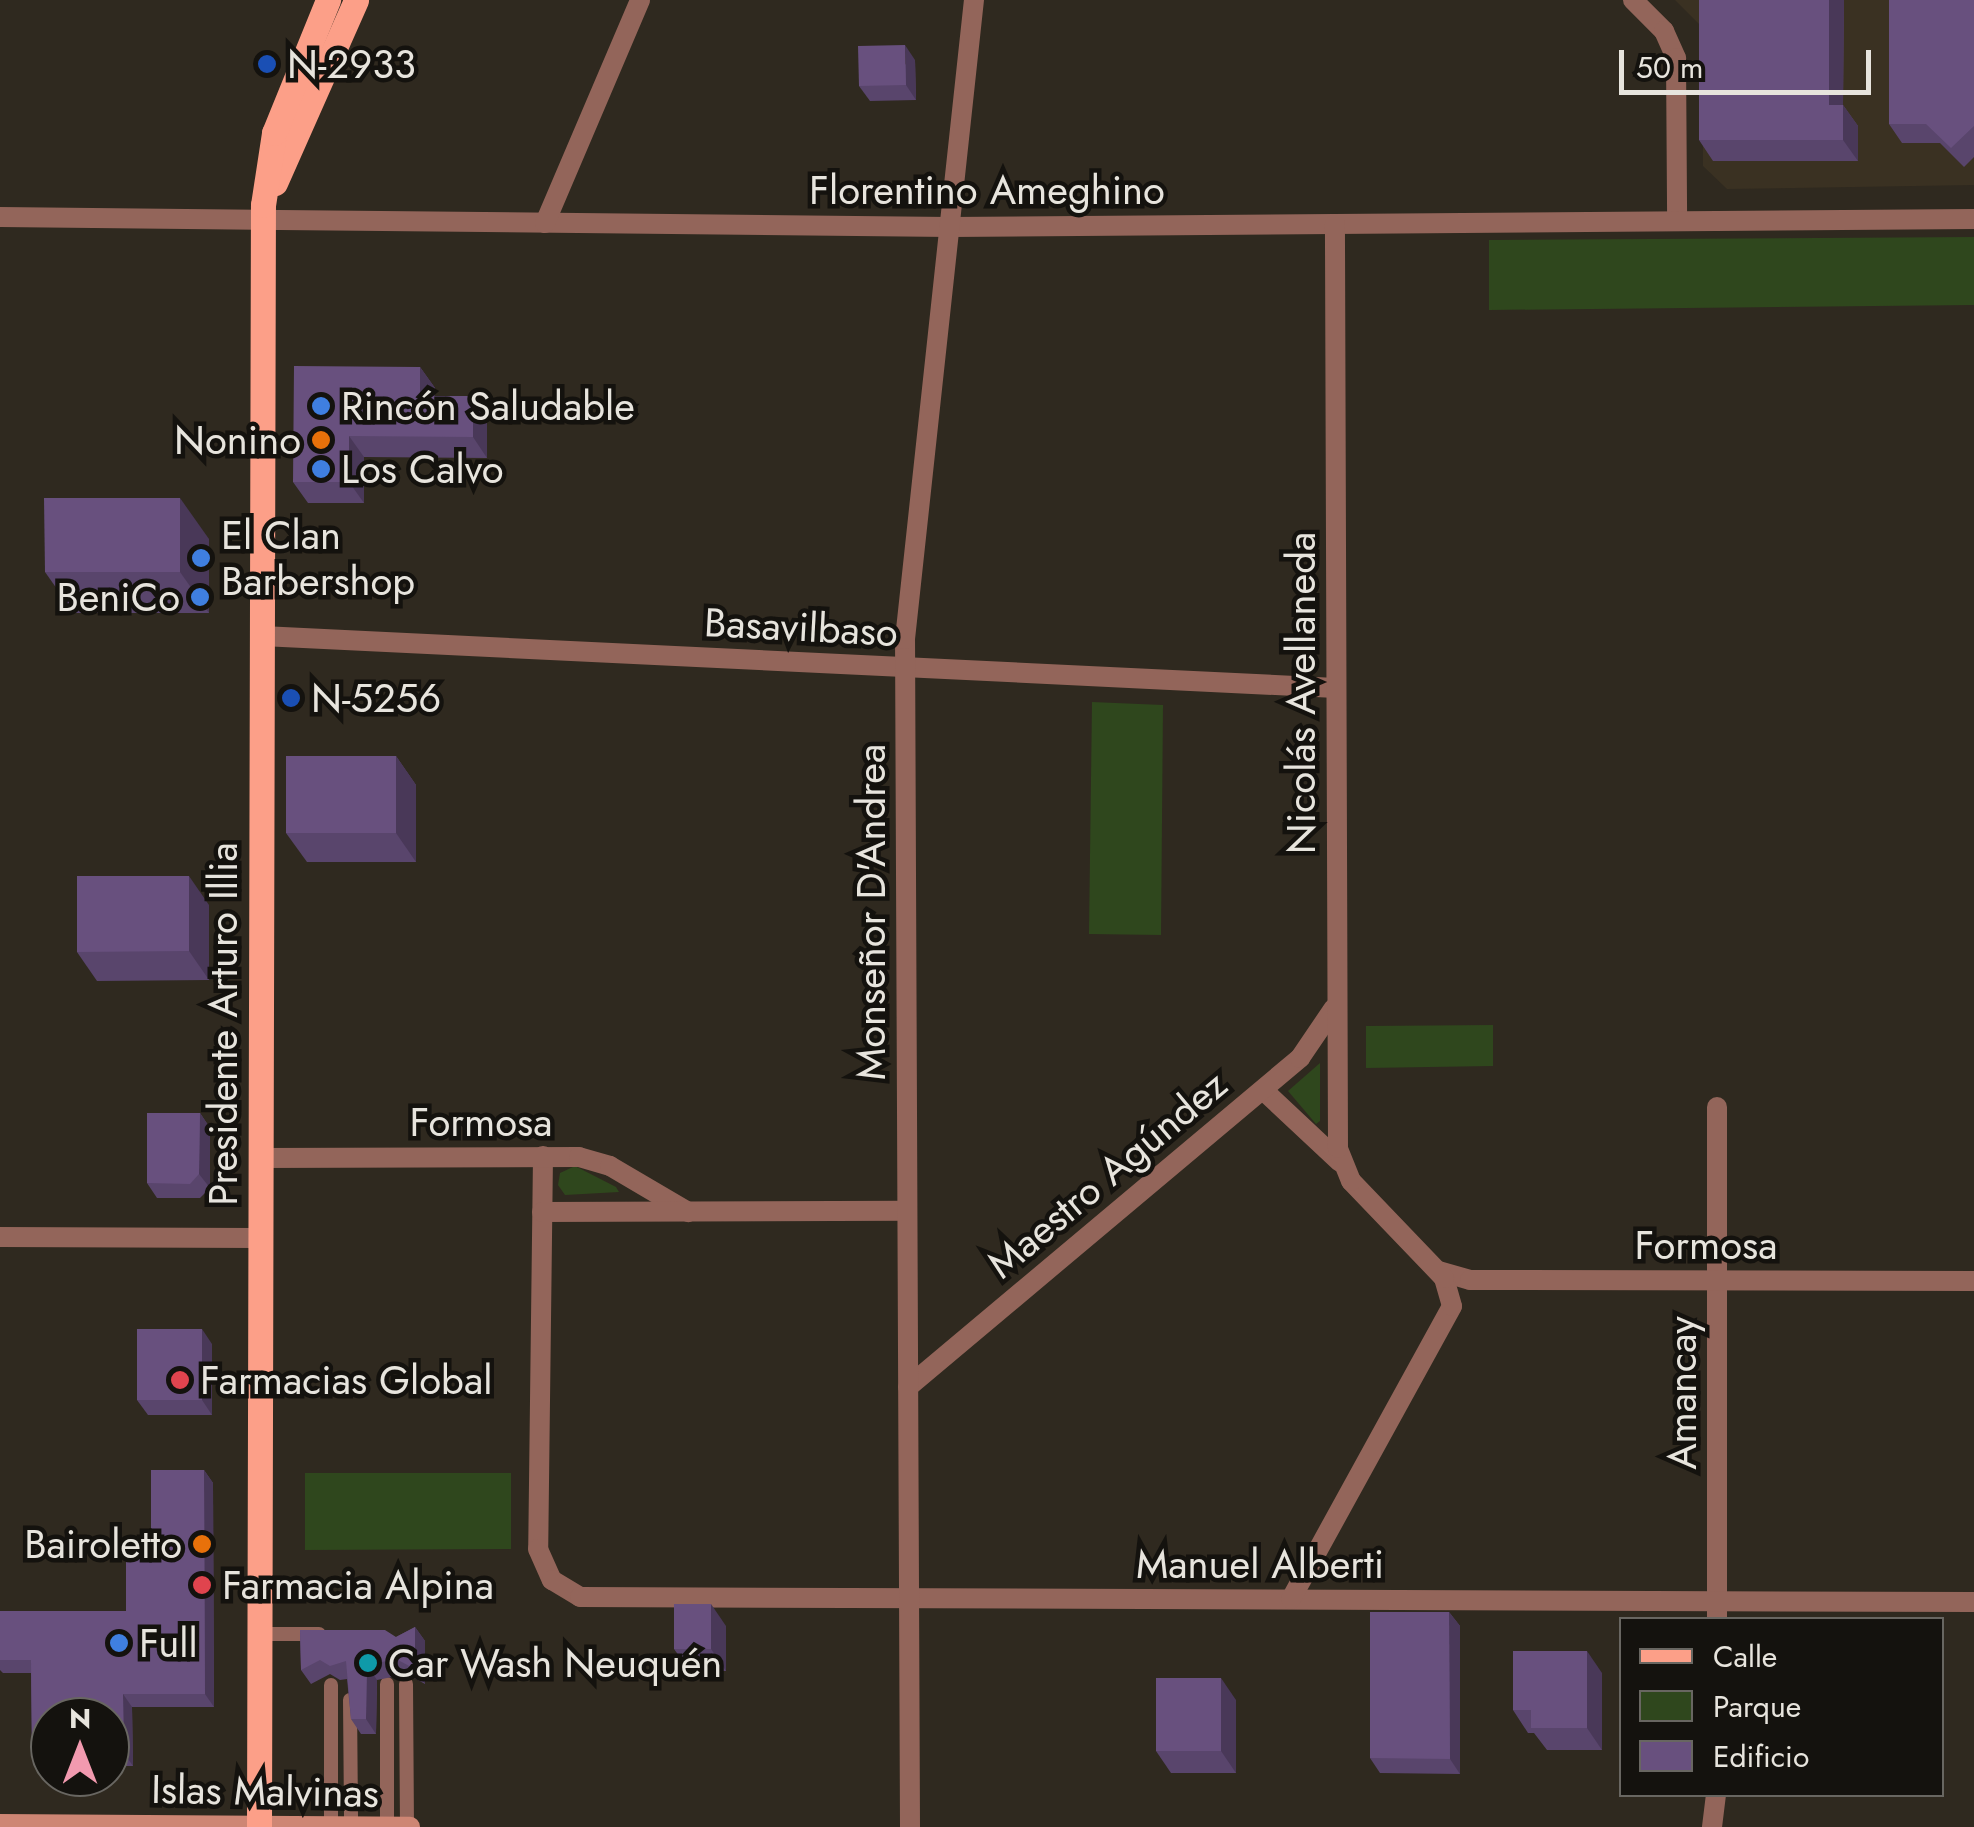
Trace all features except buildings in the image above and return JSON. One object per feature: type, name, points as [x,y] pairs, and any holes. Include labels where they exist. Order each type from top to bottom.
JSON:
[{"type":"main road","name":"Presidente Arturo Illia","points":[[259,1826],[263,221],[270,146],[328,0]]},
{"type":"main road","name":"Presidente Arturo Illia","points":[[263,221],[356,0]]},
{"type":"main road","name":"Islas Malvinas","points":[[0,1824],[408,1827]]},
{"type":"street","points":[[545,223],[640,0]]},
{"type":"street","name":"Monseñor D'Andrea","points":[[910,1827],[905,667],[974,0]]},
{"type":"street","points":[[1633,0],[1664,31],[1676,58],[1676,222]]},
{"type":"street","name":"Florentino Ameghino","points":[[0,217],[950,227],[1974,219]]},
{"type":"street","name":"Nicolás Avellaneda","points":[[1335,224],[1340,1162]]},
{"type":"street","name":"Basavilbaso","points":[[262,636],[1336,688]]},
{"type":"street","name":"Maestro Agúndez","points":[[908,1387],[1263,1090],[1315,1042],[1337,1002]]},
{"type":"street","points":[[1263,1090],[1340,1162],[1439,1271],[1450,1291],[1449,1320],[1291,1599]]},
{"type":"street","name":"Amancay","points":[[1717,1107],[1717,1609]]},
{"type":"street","points":[[542,1212],[543,1156]]},
{"type":"street","name":"Formosa","points":[[260,1158],[543,1156],[600,1162],[688,1212]]},
{"type":"street","name":"Formosa","points":[[542,1212],[907,1211]]},
{"type":"street","name":"Manuel Alberti","points":[[542,1212],[538,1539],[552,1580],[569,1594],[592,1598],[1291,1599],[1717,1609],[1974,1602]]},
{"type":"street","points":[[0,1237],[260,1238]]},
{"type":"street","name":"Formosa","points":[[1439,1271],[1470,1280],[1974,1280]]},
{"type":"street","points":[[1712,1827],[1716,1797]]},
{"type":"lane","points":[[260,1634],[330,1638]]},
{"type":"lane","points":[[331,1684],[331,1826]]},
{"type":"lane","points":[[350,1684],[351,1826]]},
{"type":"lane","points":[[386,1684],[387,1827]]},
{"type":"lane","points":[[406,1684],[408,1827]]},
{"type":"shaded area","points":[[1675,0],[1974,0],[1974,185],[1727,189],[1703,166],[1703,28]]},
{"type":"green space","points":[[1974,237],[1974,305],[1489,310],[1489,240]]},
{"type":"green space","points":[[1092,702],[1163,705],[1161,935],[1089,934]]},
{"type":"green space","points":[[1493,1025],[1493,1066],[1366,1068],[1366,1026]]},
{"type":"green space","points":[[1320,1063],[1320,1121],[1316,1124],[1288,1091]]},
{"type":"green space","points":[[575,1166],[619,1192],[565,1195],[558,1185],[560,1173]]},
{"type":"green space","points":[[305,1473],[511,1473],[511,1549],[305,1550]]},
{"type":"place","name":"N-2933","points":[[267,64]]},
{"type":"place","name":"Rincón Saludable","points":[[321,406]]},
{"type":"place","name":"Nonino","points":[[321,440]]},
{"type":"place","name":"Los Calvo","points":[[321,469]]},
{"type":"place","name":"El Clan Barbershop","points":[[201,558]]},
{"type":"place","name":"BeniCo","points":[[200,597]]},
{"type":"place","name":"N-5256","points":[[291,698]]},
{"type":"place","name":"Farmacias Global","points":[[180,1380]]},
{"type":"place","name":"Bairoletto","points":[[202,1544]]},
{"type":"place","name":"Farmacia Alpina","points":[[202,1585]]},
{"type":"place","name":"Full","points":[[119,1643]]},
{"type":"place","name":"Car Wash Neuquén","points":[[368,1663]]}]
